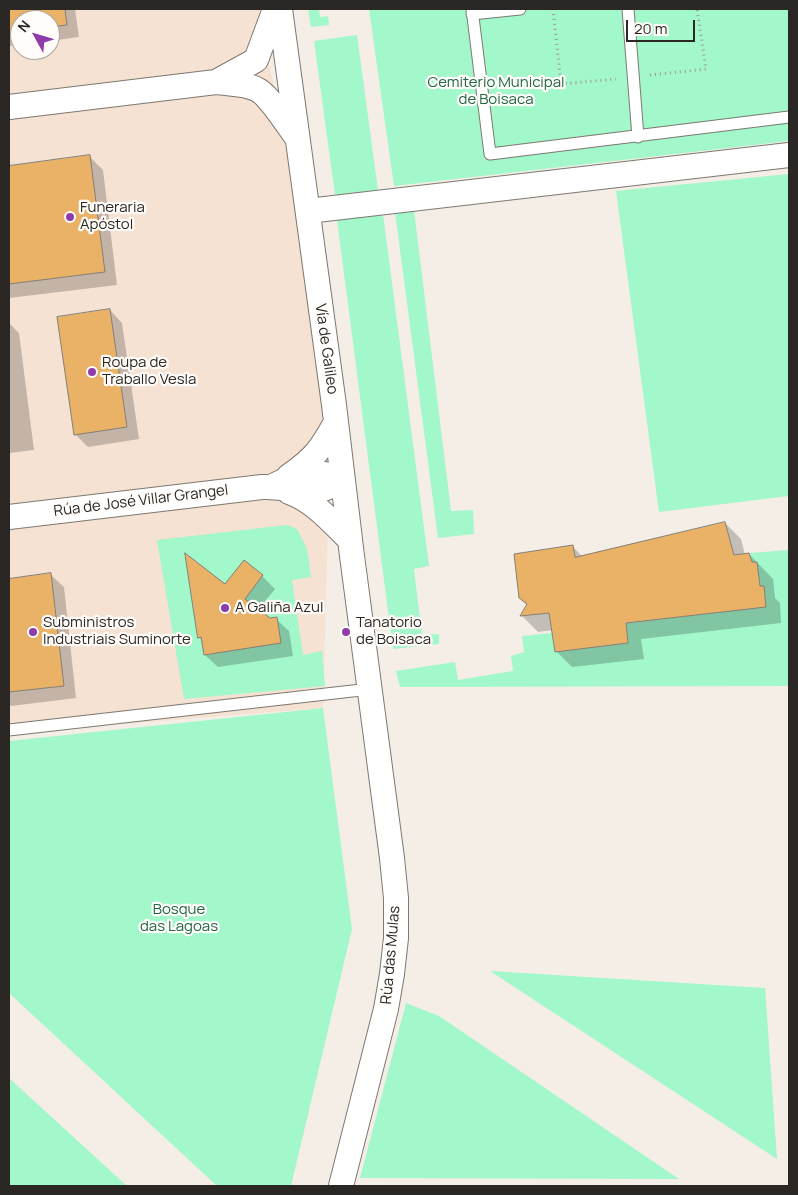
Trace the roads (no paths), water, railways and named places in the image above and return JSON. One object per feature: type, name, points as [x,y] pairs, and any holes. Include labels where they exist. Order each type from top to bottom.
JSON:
[{"type":"street","points":[[275,9],[256,60],[255,80],[259,90],[280,113],[297,139]]},
{"type":"street","name":"Vía de Galileo","points":[[280,9],[370,689]]},
{"type":"street","points":[[216,82],[263,55],[285,49]]},
{"type":"street","points":[[9,107],[216,82],[245,86],[276,94],[290,92]]},
{"type":"street","points":[[308,211],[789,155]]},
{"type":"street","name":"Rúa de José Villar Grangel","points":[[273,486],[311,460],[336,422]]},
{"type":"street","name":"Rúa de José Villar Grangel","points":[[9,517],[273,486],[314,492],[327,488],[342,479]]},
{"type":"street","name":"Rúa de José Villar Grangel","points":[[273,486],[299,496],[324,513],[350,540]]},
{"type":"street","name":"Rúa das Mulas","points":[[341,1186],[386,1009],[396,938],[396,898],[393,866],[370,689]]},
{"type":"lane","points":[[520,9],[472,11],[490,154],[789,118]]},
{"type":"lane","points":[[628,9],[638,137]]},
{"type":"lane","points":[[9,730],[370,689]]},
{"type":"place","name":"Funeraria Apóstol","points":[[70,217]]},
{"type":"place","name":"Roupa de Traballo Vesla","points":[[92,372]]},
{"type":"place","name":"A Galiña Azul","points":[[225,608]]},
{"type":"place","name":"Subministros Industriais Suminorte","points":[[33,632]]},
{"type":"place","name":"Tanatorio de Boisaca","points":[[346,632]]},
{"type":"park label","name":"Cemiterio Municipal de Boisaca","points":[[496,92]]},
{"type":"park label","name":"Bosque das Lagoas","points":[[179,918]]}]
